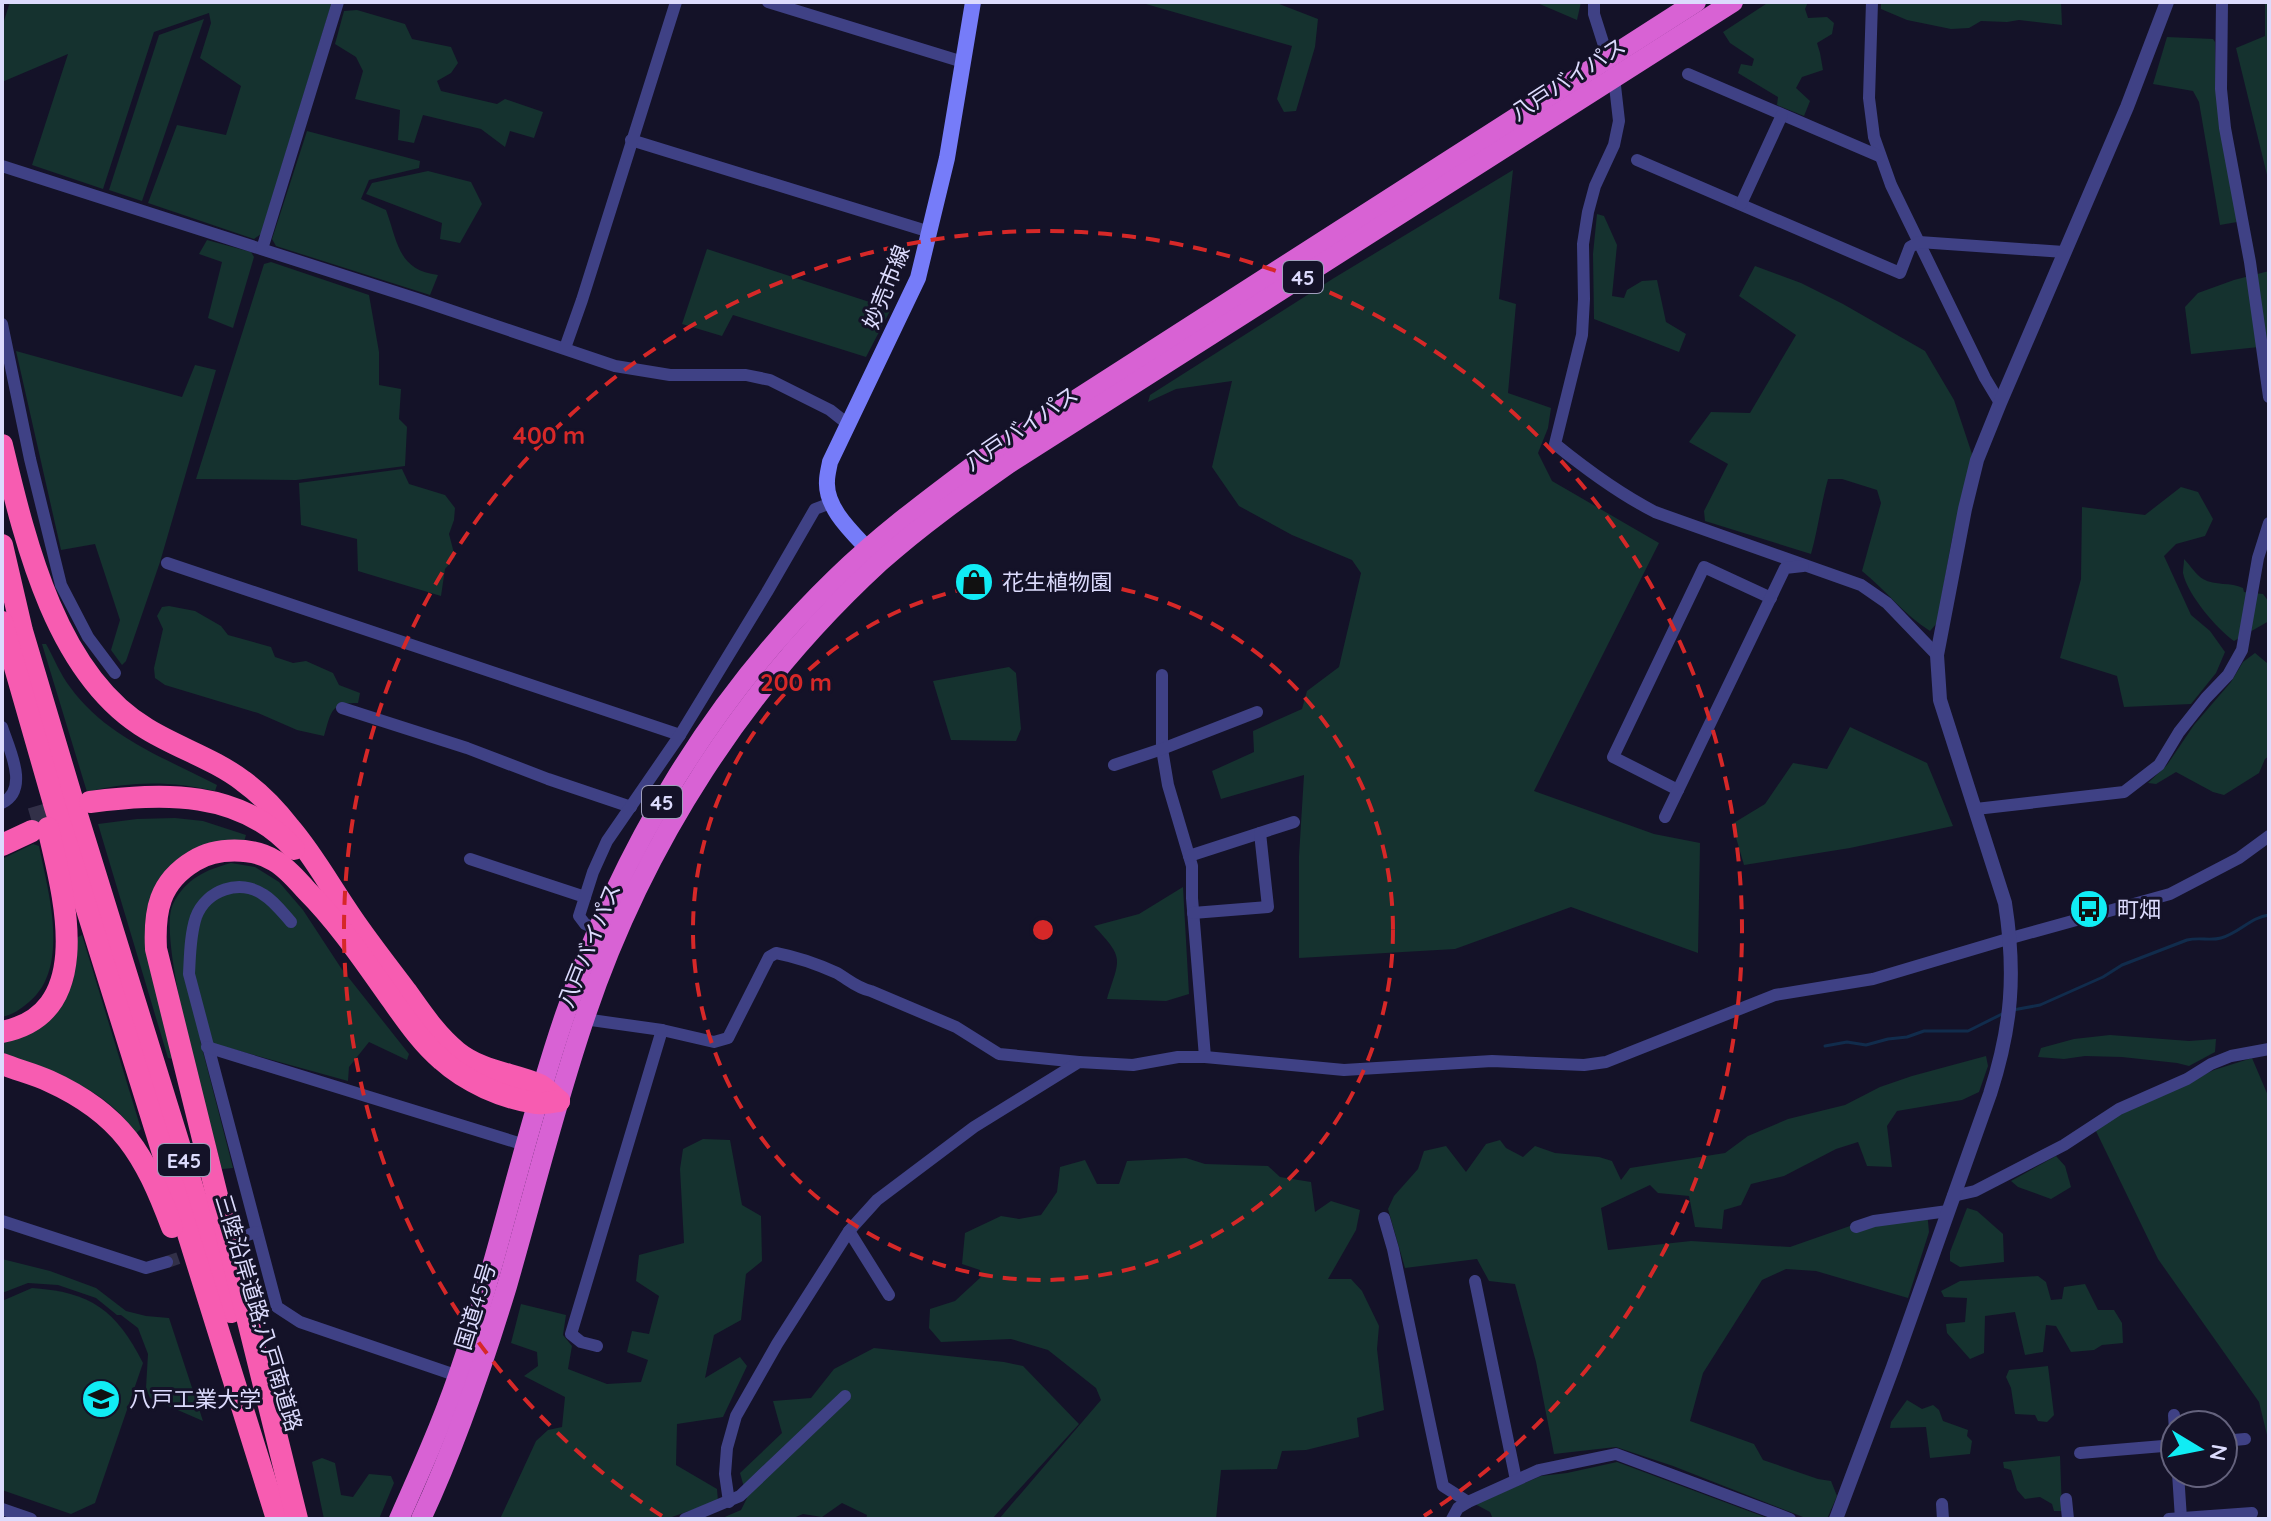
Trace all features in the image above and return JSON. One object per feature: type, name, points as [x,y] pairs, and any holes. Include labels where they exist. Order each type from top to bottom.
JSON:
[{"type":"highway","name":"八戸バイパス","points":[[1611,67],[1696,2]]},
{"type":"highway","name":"八戸バイパス","points":[[546,1097],[584,1019],[621,923],[689,793],[778,669],[909,514],[974,465],[1611,67],[1733,2]]},
{"type":"highway","points":[[2,445],[16,504],[46,592],[62,632],[85,671],[114,705],[146,729],[212,762],[243,781],[270,804],[319,867],[340,915]]},
{"type":"highway","name":"E45","points":[[2,545],[22,631],[78,806]]},
{"type":"highway","name":"八戸バイパス","points":[[546,1097],[565,1016],[597,929],[647,827],[682,766],[767,652],[807,608],[874,555]]},
{"type":"highway","points":[[2,624],[12,684],[60,879],[67,954],[57,993],[47,1008],[18,1029],[2,1032]]},
{"type":"highway","name":"E45","points":[[2,624],[78,806]]},
{"type":"highway","points":[[78,806],[142,796],[173,796],[236,809],[263,823],[286,840],[340,915],[457,1052],[546,1097]]},
{"type":"highway","name":"三陸沿岸道路;八戸南道路","points":[[78,806],[248,1426],[277,1519]]},
{"type":"highway","name":"三陸沿岸道路;八戸南道路","points":[[78,806],[297,1519]]},
{"type":"highway","points":[[2,831],[32,825],[2,845]]},
{"type":"highway","points":[[297,1519],[156,949],[154,926],[165,888],[178,872],[196,859],[214,852],[256,853],[276,861],[340,915]]},
{"type":"highway","points":[[2,1064],[45,1079],[90,1102],[127,1136],[141,1156],[159,1191],[208,1329],[248,1426]]},
{"type":"highway","name":"国道45号","points":[[399,1519],[458,1376],[525,1145],[546,1097]]},
{"type":"highway","name":"国道45号","points":[[421,1519],[452,1449],[511,1271],[546,1097]]},
{"type":"main road","name":"妙売市線","points":[[831,503],[826,484],[830,462],[918,278],[947,158],[973,2]]},
{"type":"main road","points":[[831,503],[874,555]]},
{"type":"street","points":[[262,249],[338,2]]},
{"type":"street","points":[[565,348],[676,2]]},
{"type":"street","points":[[768,2],[963,62]]},
{"type":"street","points":[[1594,2],[1594,14],[1611,67],[1619,121],[1614,145],[1595,186],[1588,212],[1583,244],[1582,335],[1555,444],[1627,498],[1655,512],[1861,585],[1887,603],[1937,655]]},
{"type":"street","points":[[1872,2],[1869,98],[1879,156],[1985,378],[2000,403]]},
{"type":"street","points":[[1836,1519],[2000,1062],[2012,990],[2011,938],[2005,903],[1940,700],[1937,655],[1965,509],[1977,460],[2127,107],[2167,2]]},
{"type":"street","points":[[2222,2],[2221,89],[2225,128],[2254,288],[2269,397]]},
{"type":"street","points":[[1688,74],[1879,156]]},
{"type":"street","points":[[1741,204],[1782,115]]},
{"type":"street","points":[[631,140],[930,232]]},
{"type":"street","points":[[1637,160],[1900,273],[1910,247],[1919,242],[2064,252]]},
{"type":"street","points":[[2,166],[615,366],[670,375],[746,375],[770,380],[830,410],[849,425]]},
{"type":"street","points":[[2,324],[30,459],[61,585],[88,637],[115,673]]},
{"type":"street","points":[[597,929],[585,924],[579,916],[607,841],[680,735],[815,509],[831,503]]},
{"type":"street","points":[[1976,809],[2124,792],[2159,765],[2179,732],[2228,675],[2242,650],[2258,558],[2269,523]]},
{"type":"street","points":[[167,563],[680,735]]},
{"type":"street","points":[[1665,817],[1785,568],[1806,566]]},
{"type":"street","points":[[1678,790],[1613,757],[1704,567],[1771,598]]},
{"type":"street","points":[[1162,675],[1162,749],[1168,785],[1192,866],[1205,1057]]},
{"type":"street","points":[[342,708],[467,748],[631,807]]},
{"type":"street","points":[[1114,765],[1257,712]]},
{"type":"street","points":[[2,727],[17,785],[9,799],[2,803]]},
{"type":"street","points":[[1189,856],[1294,822]]},
{"type":"street","points":[[1193,913],[1268,907],[1260,833]]},
{"type":"street","points":[[584,1019],[662,1030],[714,1042],[728,1038],[769,957],[776,953],[796,957],[838,974],[859,988],[956,1027],[999,1054],[1014,1057],[1133,1065],[1178,1057],[1205,1057],[1344,1070],[1492,1061],[1584,1065],[1606,1062],[1775,995],[1873,979],[2170,894],[2239,858],[2269,836]]},
{"type":"street","points":[[470,859],[585,897]]},
{"type":"street","points":[[291,922],[266,895],[252,889],[218,890],[205,900],[196,917],[189,974],[277,1307],[300,1322],[458,1376]]},
{"type":"street","points":[[597,1346],[581,1342],[571,1334],[662,1030]]},
{"type":"street","points":[[207,1047],[525,1145]]},
{"type":"street","points":[[1953,1196],[1975,1191],[2051,1152],[2119,1109],[2187,1079],[2211,1064],[2231,1056],[2269,1049]]},
{"type":"street","points":[[729,1502],[725,1474],[727,1448],[736,1416],[777,1344],[849,1231],[877,1200],[974,1127],[1079,1062]]},
{"type":"street","points":[[1856,1227],[1874,1221],[1948,1211]]},
{"type":"street","points":[[1384,1218],[1443,1486],[1468,1502]]},
{"type":"street","points":[[2,1221],[146,1268],[167,1262]]},
{"type":"street","points":[[849,1231],[889,1295]]},
{"type":"street","points":[[241,1237],[257,1232]]},
{"type":"street","points":[[1475,1281],[1516,1480]]},
{"type":"street","points":[[685,1519],[740,1496],[845,1396]]},
{"type":"street","points":[[2239,1440],[2245,1439]]},
{"type":"street","points":[[2080,1453],[2159,1446]]},
{"type":"street","points":[[1452,1519],[1458,1508],[1468,1502],[1539,1470],[1616,1454],[1790,1519]]},
{"type":"street","points":[[2179,1489],[2181,1518]]},
{"type":"street","points":[[2066,1499],[2068,1519]]},
{"type":"street","points":[[1942,1504],[1943,1519]]},
{"type":"street","points":[[2,1509],[31,1519]]},
{"type":"street","points":[[2169,1519],[2252,1513]]},
{"type":"green space","points":[[10,2],[332,2],[261,234],[254,239],[148,203],[177,125],[226,135],[241,86],[200,58],[211,23],[209,13],[154,32],[103,189],[32,165],[68,54],[2,82],[2,27]]},
{"type":"green space","points":[[1139,2],[1274,2],[1318,19],[1315,47],[1296,111],[1284,112],[1277,99],[1292,46]]},
{"type":"green space","points":[[1535,2],[1581,2],[1577,20]]},
{"type":"green space","points":[[1769,2],[1808,2],[1805,9],[1808,18],[1827,17],[1834,23],[1832,34],[1817,43],[1823,70],[1802,77],[1796,88],[1810,101],[1804,116],[1777,105],[1778,97],[1738,73],[1741,64],[1752,66],[1754,59],[1730,43],[1723,32]]},
{"type":"green space","points":[[1881,2],[2061,2],[2062,25],[2019,20],[1981,21],[1969,28],[1951,29],[1907,20],[1881,9]]},
{"type":"green space","points":[[2265,2],[2269,2],[2269,183],[2236,48],[2265,36]]},
{"type":"green space","points":[[357,10],[405,24],[412,39],[451,47],[458,63],[451,73],[437,81],[441,91],[497,104],[505,99],[543,112],[534,138],[510,131],[505,147],[481,129],[423,115],[414,143],[398,140],[400,110],[355,99],[363,71],[356,57],[335,44],[344,11]]},
{"type":"green space","points":[[204,19],[142,201],[109,190],[159,35]]},
{"type":"green space","points":[[2167,37],[2213,39],[2215,42],[2216,90],[2237,222],[2220,225],[2199,102],[2193,91],[2153,84]]},
{"type":"green space","points":[[307,131],[420,161],[419,168],[369,180],[361,199],[386,210],[397,244],[407,261],[425,272],[438,275],[430,295],[276,246],[272,239]]},
{"type":"green space","points":[[1513,170],[1499,299],[1516,304],[1508,393],[1551,408],[1548,428],[1538,453],[1552,481],[1659,543],[1534,791],[1654,834],[1700,843],[1698,953],[1571,907],[1455,949],[1299,958],[1299,856],[1304,775],[1221,799],[1212,771],[1254,752],[1253,731],[1302,709],[1307,691],[1339,667],[1361,573],[1352,560],[1292,535],[1239,506],[1212,467],[1232,381],[1176,389],[1148,402],[1150,395],[1334,278]]},
{"type":"green space","points":[[428,171],[471,182],[482,204],[460,243],[440,239],[442,223],[366,194],[372,183]]},
{"type":"green space","points":[[1597,214],[1604,216],[1617,245],[1612,296],[1624,298],[1627,290],[1642,281],[1657,280],[1666,322],[1686,334],[1679,352],[1594,319],[1593,254]]},
{"type":"green space","points":[[207,240],[251,252],[254,257],[233,328],[208,318],[222,262],[199,254]]},
{"type":"green space","points":[[707,249],[891,309],[866,357],[733,315],[722,336],[682,324]]},
{"type":"green space","points":[[271,262],[369,295],[379,352],[379,385],[401,389],[399,419],[407,427],[405,466],[296,480],[196,479],[264,264]]},
{"type":"green space","points":[[1755,266],[1801,283],[1843,304],[1925,351],[1954,400],[1972,454],[1937,623],[1930,631],[1862,571],[1881,503],[1877,490],[1842,479],[1828,479],[1811,554],[1705,521],[1704,511],[1728,464],[1689,442],[1711,412],[1750,413],[1796,335],[1739,296]]},
{"type":"green space","points":[[2269,271],[2269,346],[2191,354],[2185,307],[2198,293]]},
{"type":"green space","points":[[16,351],[182,397],[195,365],[216,370],[160,562],[122,665],[111,650],[120,620],[95,544],[61,550]]},
{"type":"green space","points":[[402,469],[409,484],[445,495],[455,508],[449,534],[455,557],[445,569],[441,596],[358,571],[357,539],[301,525],[299,483]]},
{"type":"green space","points":[[2181,487],[2198,492],[2213,519],[2205,536],[2176,544],[2164,556],[2191,615],[2210,631],[2225,652],[2216,673],[2191,704],[2124,707],[2117,676],[2060,658],[2081,579],[2082,507],[2145,515]]},
{"type":"green space","points":[[2184,559],[2203,579],[2238,586],[2244,592],[2263,594],[2269,602],[2269,621],[2234,641],[2196,601],[2183,573]]},
{"type":"green space","points":[[162,607],[195,611],[221,626],[228,635],[271,647],[275,657],[293,663],[306,661],[333,673],[339,685],[360,693],[358,703],[342,704],[333,710],[324,736],[297,730],[258,713],[165,685],[155,678],[154,668],[163,629],[157,616]]},
{"type":"green space","points":[[42,644],[46,644],[70,687],[101,720],[138,745],[217,785],[215,791],[151,784],[87,792]]},
{"type":"green space","points":[[2255,653],[2267,663],[2269,673],[2269,756],[2259,773],[2224,795],[2176,772],[2156,784],[2148,783],[2167,765],[2243,662]]},
{"type":"green space","points":[[1009,667],[1016,673],[1021,729],[1016,741],[951,740],[933,681]]},
{"type":"green space","points":[[1850,727],[1927,763],[1953,826],[1850,848],[1744,865],[1732,824],[1765,804],[1793,763],[1827,769]]},
{"type":"green space","points":[[175,818],[203,821],[246,835],[244,842],[180,858],[159,879],[147,909],[145,939],[173,1059],[168,1058],[98,824]]},
{"type":"green space","points":[[33,844],[39,846],[51,906],[53,950],[50,970],[42,987],[29,1002],[2,1017],[2,859]]},
{"type":"green space","points":[[231,863],[255,867],[279,882],[409,1054],[407,1060],[369,1042],[349,1067],[348,1081],[200,1040],[233,1168],[222,1169],[178,991],[170,923],[173,904],[190,881]]},
{"type":"green space","points":[[1183,887],[1189,994],[1166,1001],[1107,999],[1117,960],[1111,946],[1094,926],[1139,914]]},
{"type":"green space","points":[[82,935],[141,1129],[136,1133],[115,1109],[90,1091],[62,1076],[2,1054],[2,1039],[56,1012],[73,982],[76,938]]},
{"type":"green space","points":[[2110,1035],[2189,1041],[2216,1039],[2215,1052],[2189,1066],[2122,1057],[2038,1057],[2041,1048],[2074,1039]]},
{"type":"green space","points":[[1986,1056],[1988,1066],[1979,1092],[1962,1100],[1897,1111],[1887,1126],[1892,1167],[1867,1166],[1858,1142],[1836,1149],[1784,1176],[1751,1184],[1741,1205],[1724,1210],[1722,1229],[1695,1227],[1689,1196],[1658,1193],[1650,1185],[1601,1208],[1608,1250],[1691,1241],[1790,1247],[1870,1219],[1927,1211],[1929,1232],[1908,1298],[1816,1271],[1786,1269],[1762,1280],[1703,1373],[1690,1421],[1754,1444],[1763,1460],[1831,1481],[1837,1496],[1827,1519],[1803,1517],[1616,1447],[1554,1454],[1536,1362],[1515,1284],[1489,1281],[1477,1259],[1405,1268],[1388,1209],[1394,1196],[1418,1169],[1424,1151],[1446,1146],[1466,1172],[1486,1144],[1500,1140],[1506,1148],[1523,1157],[1535,1146],[1555,1153],[1612,1161],[1621,1180],[1630,1168],[1725,1153],[1748,1136],[1788,1119],[1845,1105],[1880,1087]]},
{"type":"green space","points":[[2252,1058],[2269,1098],[2269,1443],[2259,1402],[2158,1259],[2094,1127],[2214,1070]]},
{"type":"green space","points":[[703,1139],[730,1140],[742,1205],[761,1216],[762,1261],[746,1274],[741,1320],[714,1335],[705,1378],[740,1357],[747,1366],[723,1417],[677,1424],[676,1465],[717,1489],[718,1501],[666,1519],[500,1519],[536,1441],[548,1430],[562,1427],[565,1397],[524,1376],[538,1366],[537,1352],[511,1343],[521,1304],[566,1315],[563,1335],[572,1346],[568,1369],[607,1384],[641,1382],[648,1360],[627,1352],[632,1331],[649,1334],[659,1296],[636,1281],[639,1255],[684,1243],[680,1169],[683,1149]]},
{"type":"green space","points":[[2056,1156],[2065,1166],[2071,1187],[2051,1199],[2018,1187],[2011,1181]]},
{"type":"green space","points":[[1186,1158],[1205,1164],[1268,1166],[1280,1177],[1311,1182],[1315,1212],[1331,1201],[1360,1210],[1356,1230],[1328,1279],[1351,1279],[1362,1291],[1379,1326],[1377,1349],[1384,1410],[1357,1418],[1359,1437],[1306,1450],[1282,1451],[1277,1469],[1221,1470],[1216,1519],[999,1519],[1101,1400],[1096,1388],[1048,1350],[1011,1339],[941,1342],[929,1328],[930,1309],[955,1301],[981,1277],[980,1270],[962,1264],[965,1233],[1001,1216],[1019,1219],[1041,1215],[1057,1192],[1060,1167],[1085,1160],[1097,1184],[1119,1184],[1127,1161]]},
{"type":"green space","points":[[1967,1208],[1977,1211],[2003,1234],[2004,1262],[1960,1267],[1950,1261],[1950,1252]]},
{"type":"green space","points":[[2,1259],[50,1271],[96,1288],[126,1311],[169,1318],[203,1421],[150,1398],[146,1388],[148,1354],[138,1328],[96,1298],[58,1285],[28,1283],[2,1293]]},
{"type":"green space","points":[[2038,1276],[2046,1282],[2051,1300],[2062,1299],[2064,1287],[2085,1284],[2098,1310],[2114,1310],[2122,1323],[2123,1343],[2071,1352],[2056,1326],[2046,1325],[2043,1352],[2025,1355],[2015,1312],[1985,1316],[1984,1353],[1970,1359],[1947,1333],[1946,1324],[1965,1322],[1967,1298],[1944,1297],[1941,1291],[1960,1281]]},
{"type":"green space","points":[[32,1288],[70,1294],[100,1307],[123,1329],[143,1363],[95,1503],[71,1514],[2,1490],[2,1301]]},
{"type":"green space","points":[[874,1348],[1023,1366],[1079,1424],[992,1519],[866,1519],[867,1515],[842,1503],[822,1517],[803,1514],[791,1519],[720,1519],[741,1510],[747,1498],[740,1473],[782,1433],[773,1401],[811,1398],[834,1369]]},
{"type":"green space","points":[[2048,1366],[2054,1415],[2047,1422],[2038,1421],[2035,1415],[2015,1414],[2006,1377],[2009,1370]]},
{"type":"green space","points":[[1907,1400],[1922,1409],[1933,1405],[1939,1410],[1943,1421],[1968,1430],[1967,1436],[1972,1441],[1970,1454],[1930,1458],[1926,1427],[1890,1428]]},
{"type":"green space","points":[[2060,1456],[2062,1511],[2054,1511],[2052,1504],[2040,1497],[2025,1499],[2017,1490],[2011,1470],[2004,1468],[2003,1462]]},
{"type":"green space","points":[[322,1458],[335,1463],[341,1495],[353,1497],[369,1474],[391,1476],[394,1483],[379,1519],[324,1519],[312,1462]]},
{"type":"green space","points":[[1617,1462],[1770,1519],[1493,1519],[1490,1512],[1475,1504],[1541,1476]]},
{"type":"waterway","points":[[2013,1010],[2040,1005],[2103,977],[2122,965],[2187,940],[2221,938],[2269,915]]},
{"type":"waterway","points":[[1825,1046],[1847,1042],[1866,1045],[1924,1031],[1968,1031],[2002,1014]]},
{"type":"tunnel","points":[[31,819],[72,807]]},
{"type":"tunnel","points":[[167,1262],[196,1252]]},
{"type":"place","name":"花生植物園","points":[[974,582]]},
{"type":"place","name":"町畑","points":[[2089,909]]},
{"type":"place","name":"八戸工業大学","points":[[101,1399]]}]
